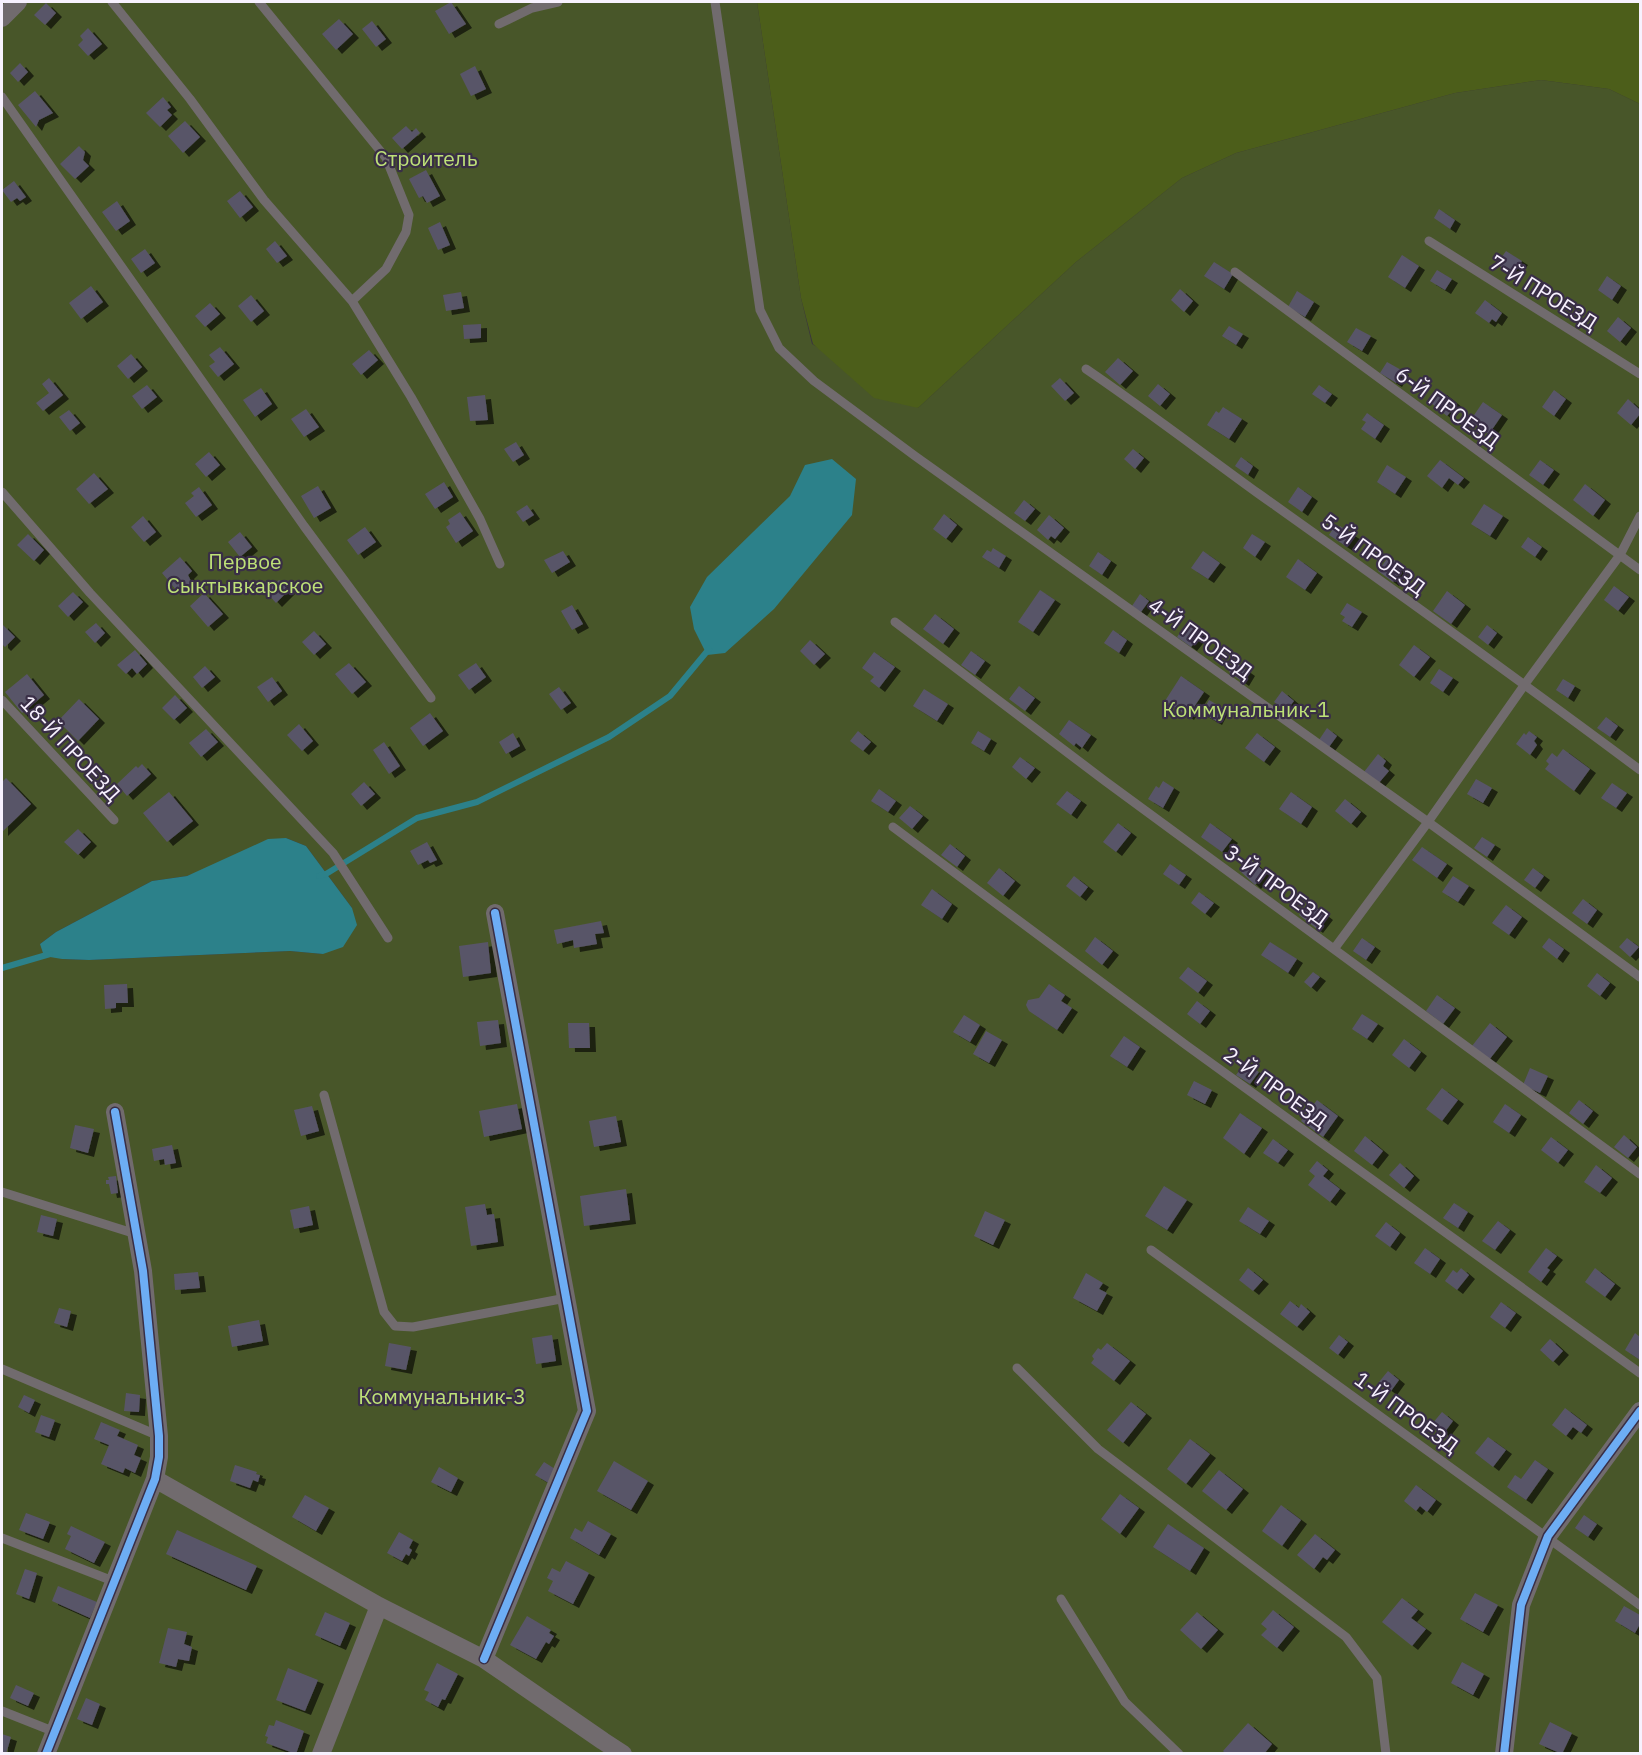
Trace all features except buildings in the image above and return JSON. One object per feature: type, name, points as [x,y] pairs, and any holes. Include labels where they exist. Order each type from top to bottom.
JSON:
[{"type":"street","points":[[2,18],[18,2]]},
{"type":"street","points":[[484,1659],[587,1411],[495,913]]},
{"type":"street","points":[[46,1754],[155,1479],[159,1456],[159,1436],[142,1271],[115,1112]]},
{"type":"street","points":[[1504,1754],[1521,1605],[1548,1536],[1641,1411]]},
{"type":"street","points":[[155,1479],[379,1606],[484,1659],[600,1748],[623,1754]]},
{"type":"street","points":[[321,1754],[379,1606]]},
{"type":"lane","points":[[112,2],[190,99],[264,200],[352,301],[480,519],[500,564]]},
{"type":"lane","points":[[259,2],[386,158],[409,215],[406,232],[386,269],[352,301]]},
{"type":"lane","points":[[499,24],[532,8],[558,2]]},
{"type":"lane","name":"4-Й ПРОЕЗД","points":[[715,2],[760,310],[779,348],[814,381],[915,456],[1641,977]]},
{"type":"lane","points":[[2,97],[298,516],[431,698]]},
{"type":"lane","name":"7-Й ПРОЕЗД","points":[[1429,241],[1641,374]]},
{"type":"lane","name":"6-Й ПРОЕЗД","points":[[1235,272],[1641,570]]},
{"type":"lane","name":"5-Й ПРОЕЗД","points":[[1086,369],[1641,770]]},
{"type":"lane","points":[[2,492],[90,593],[333,853],[388,938]]},
{"type":"lane","points":[[1334,949],[1620,555],[1641,516]]},
{"type":"lane","name":"3-Й ПРОЕЗД","points":[[895,622],[1105,781],[1641,1174]]},
{"type":"lane","name":"18-Й ПРОЕЗД","points":[[2,700],[114,820]]},
{"type":"lane","name":"2-Й ПРОЕЗД","points":[[893,827],[1196,1052],[1641,1373]]},
{"type":"lane","points":[[324,1095],[384,1312],[395,1326],[413,1327],[566,1298]]},
{"type":"lane","points":[[2,1192],[136,1234]]},
{"type":"lane","name":"1-Й ПРОЕЗД","points":[[1151,1250],[1641,1605]]},
{"type":"lane","points":[[1017,1368],[1098,1449],[1346,1637],[1377,1678],[1386,1754]]},
{"type":"lane","points":[[2,1369],[159,1436]]},
{"type":"lane","points":[[2,1538],[113,1581]]},
{"type":"lane","points":[[1060,1599],[1125,1702],[1179,1754]]},
{"type":"lane","points":[[2,1711],[55,1732]]},
{"type":"green space","points":[[2,2],[757,2],[801,298],[812,344],[918,408],[1076,262],[1182,178],[1236,153],[1455,93],[1541,80],[1609,89],[1640,104],[1640,1753],[2,1754]],"holes":[[[286,838],[306,846],[352,908],[323,954],[290,951],[89,960],[62,959],[40,944],[56,932],[152,881],[187,876]]]},
{"type":"green space","points":[[757,2],[1640,2],[1640,104],[1609,89],[1541,80],[1455,93],[1236,153],[1182,178],[1076,262],[918,408],[874,398],[813,344],[801,298]]},
{"type":"water","points":[[832,459],[856,479],[852,515],[774,609],[725,653],[707,655],[694,629],[690,607],[707,577],[790,496],[805,465]]},
{"type":"water","points":[[286,838],[306,846],[352,908],[357,925],[343,947],[323,954],[290,951],[89,960],[44,956],[40,944],[56,932],[152,881],[187,876],[268,839]]},
{"type":"waterway","points":[[319,876],[326,874],[417,818],[477,802],[609,737],[670,696],[709,649]]},
{"type":"waterway","points":[[2,968],[50,954]]},
{"type":"cycle path","points":[[484,1659],[587,1411],[495,913]]},
{"type":"cycle path","points":[[46,1754],[155,1479],[159,1457],[143,1271],[115,1112]]},
{"type":"cycle path","points":[[1504,1754],[1521,1605],[1548,1536],[1640,1411]]},
{"type":"park label","name":"Строитель","points":[[426,158]]},
{"type":"park label","name":"Первое Сыктывкарское","points":[[245,573]]},
{"type":"park label","name":"Коммунальник-1","points":[[1246,709]]},
{"type":"park label","name":"Коммунальник-3","points":[[442,1396]]}]
